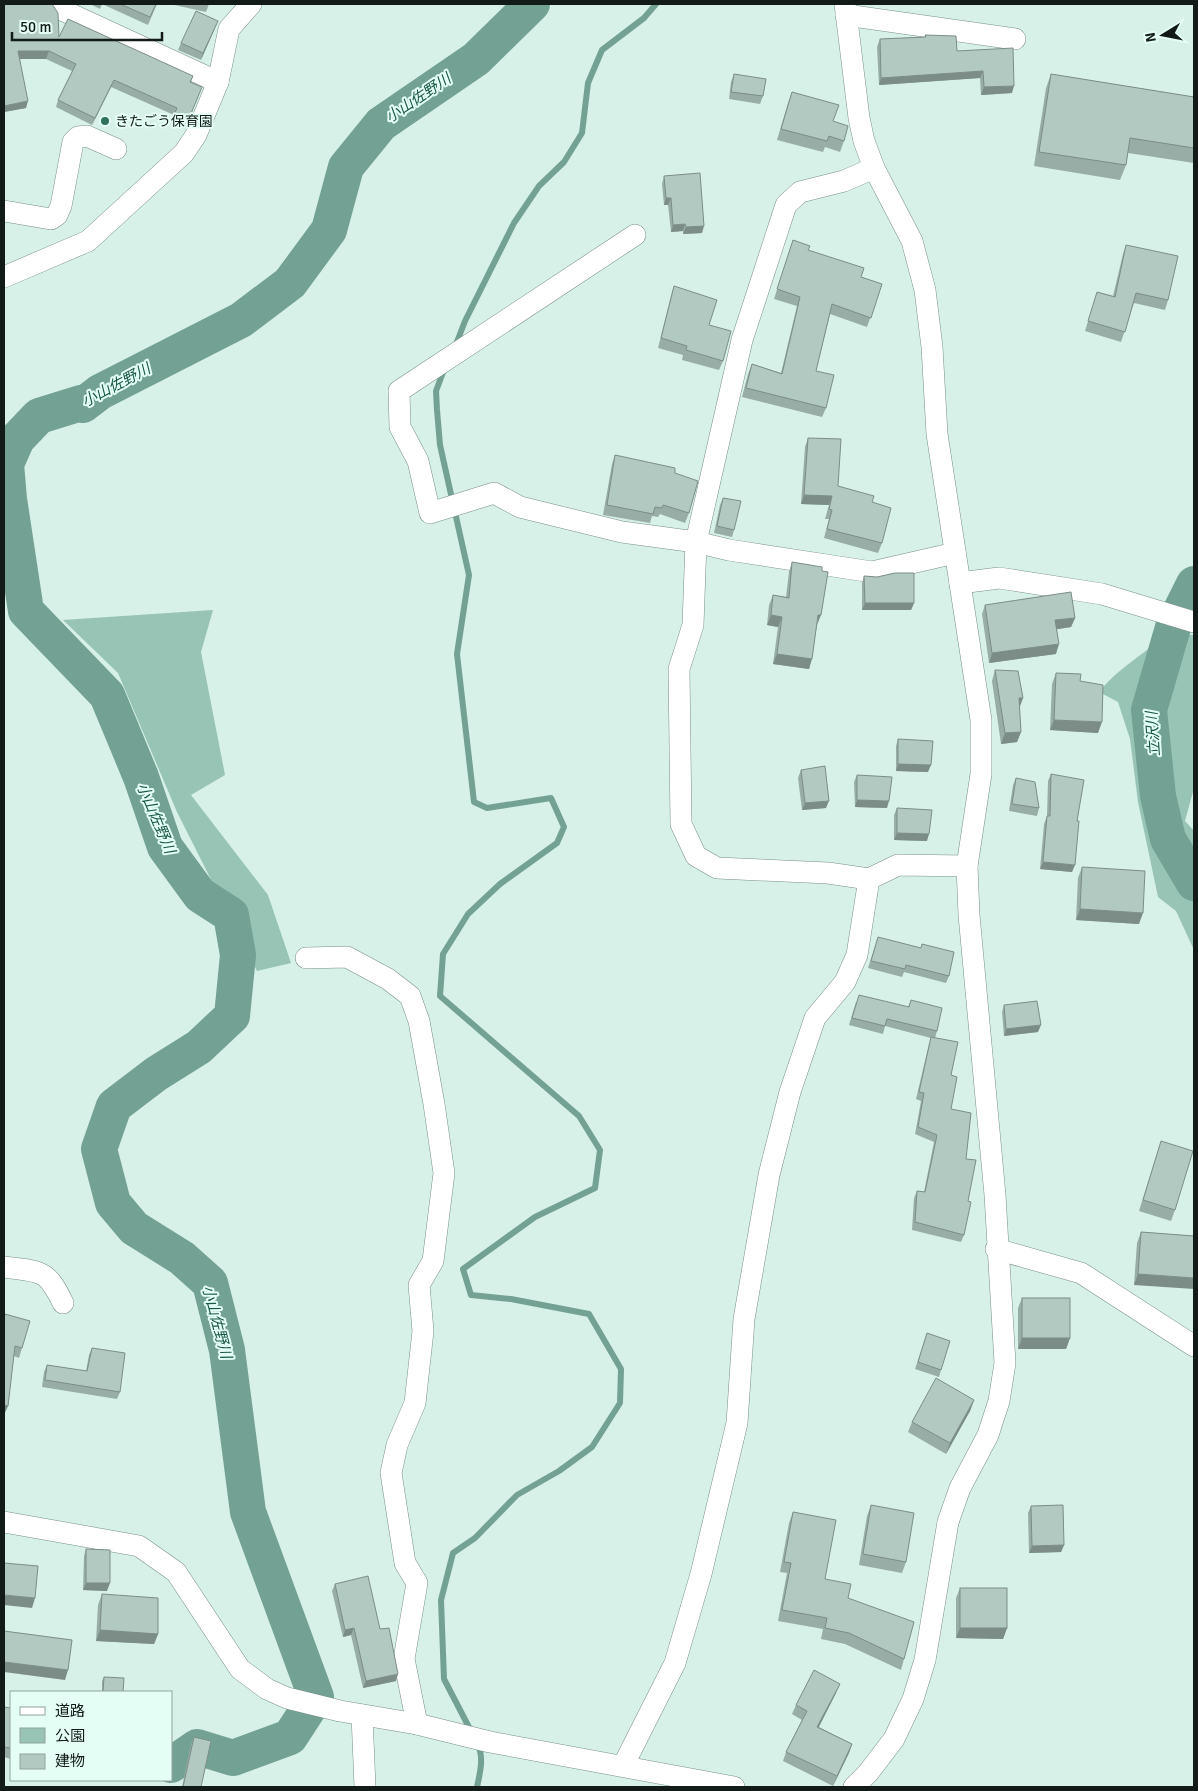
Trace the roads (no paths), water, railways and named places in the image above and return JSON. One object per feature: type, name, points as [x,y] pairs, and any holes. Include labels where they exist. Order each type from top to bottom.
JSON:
[{"type":"street","points":[[64,4],[62,10],[218,82]]},
{"type":"street","points":[[4,277],[88,241],[184,153],[196,135],[218,82],[230,29],[250,4]]},
{"type":"street","points":[[854,1787],[868,1774],[894,1739],[913,1699],[925,1660],[948,1522],[960,1488],[988,1435],[999,1401],[1005,1363],[996,1249],[995,1195],[969,915],[967,866],[981,774],[981,720],[937,434],[932,347],[925,290],[912,241],[874,168],[859,118],[845,10],[1015,39]]},
{"type":"street","points":[[4,211],[52,219],[57,215],[61,206],[73,142],[78,137],[87,136],[116,149]]},
{"type":"street","points":[[874,168],[844,181],[800,192],[786,205],[742,340],[696,542],[693,625],[679,669],[682,824],[696,856],[717,868],[828,873],[869,879],[898,865],[967,866]]},
{"type":"street","points":[[635,235],[399,391],[400,427],[418,461],[430,513],[494,493],[520,507],[613,530],[872,572],[955,553]]},
{"type":"street","points":[[960,583],[1000,578],[1102,594],[1194,622]]},
{"type":"street","points":[[623,1766],[675,1663],[701,1574],[737,1423],[744,1319],[769,1175],[790,1092],[815,1018],[845,982],[857,955],[869,879]]},
{"type":"street","points":[[306,958],[347,957],[388,978],[410,996],[419,1021],[444,1173],[433,1261],[419,1285],[423,1331],[415,1403],[397,1445],[392,1473],[405,1563],[417,1583],[404,1659],[417,1724]]},
{"type":"street","points":[[996,1249],[1081,1273],[1194,1346]]},
{"type":"street","points":[[4,1267],[40,1272],[53,1282],[63,1303]]},
{"type":"street","points":[[4,1522],[139,1546],[176,1572],[240,1669],[267,1689],[287,1698],[340,1711],[417,1724],[490,1742],[734,1787]]},
{"type":"street","points":[[362,1715],[365,1787]]},
{"type":"waterway","name":"小山佐野川","points":[[172,1764],[197,1747],[233,1758],[290,1737],[316,1697],[248,1512],[227,1350],[210,1283],[182,1258],[134,1228],[113,1203],[99,1149],[114,1106],[156,1074],[199,1047],[232,1016],[238,955],[231,915],[200,895],[165,847],[141,777],[107,695],[26,611],[9,499],[6,464],[17,439],[39,416],[81,403],[83,405],[100,392],[241,320],[290,283],[329,230],[346,167],[381,124],[476,59],[532,4]]},
{"type":"waterway","points":[[455,347],[465,321],[514,223],[539,186],[564,162],[582,133],[588,83],[602,50],[644,18],[656,4]]},
{"type":"waterway","points":[[445,367],[436,391],[437,410],[440,445],[469,575],[457,654],[474,802],[487,808],[551,798],[564,827],[557,843],[500,884],[468,914],[443,954],[440,996],[579,1116],[600,1150],[595,1188],[535,1217],[463,1269],[471,1295],[511,1299],[589,1314],[621,1369],[620,1403],[592,1447],[559,1471],[517,1495],[475,1538],[453,1553],[441,1600],[444,1679],[472,1733]]},
{"type":"waterway","name":"立沢川","points":[[1194,584],[1174,624],[1149,710],[1158,796],[1168,839],[1194,883]]},
{"type":"waterway","points":[[477,1787],[481,1760],[478,1745]]},
{"type":"place","name":"きたごう保育園","points":[[105,121]]}]
